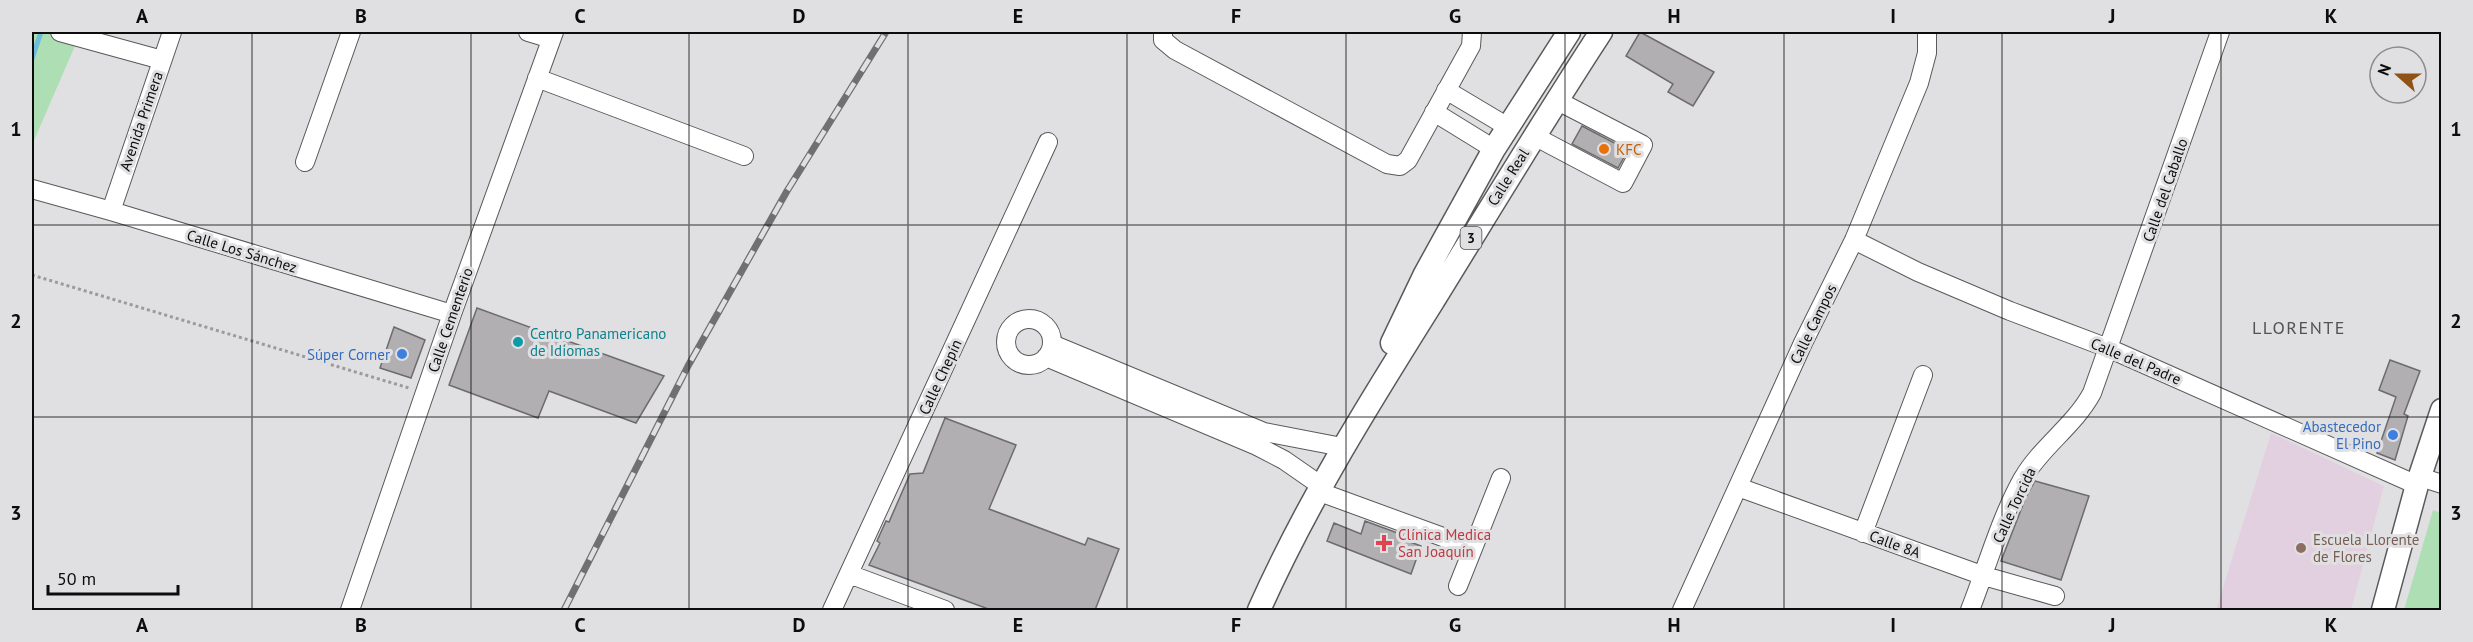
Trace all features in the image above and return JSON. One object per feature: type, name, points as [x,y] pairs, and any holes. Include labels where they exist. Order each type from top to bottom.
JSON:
[{"type":"main road","name":"Calle Real","points":[[1342,447],[1425,274],[1494,149],[1569,32]]},
{"type":"main road","name":"Calle Real","points":[[1259,610],[1296,531],[1342,447],[1601,32]]},
{"type":"main road","points":[[2383,610],[2419,481],[2442,410]]},
{"type":"street","points":[[64,32],[162,60]]},
{"type":"street","name":"Avenida Primera","points":[[111,211],[172,32]]},
{"type":"street","points":[[305,162],[351,32]]},
{"type":"street","points":[[528,32],[553,35]]},
{"type":"street","points":[[1163,32],[1163,40],[1175,50],[1387,164],[1400,166],[1408,160],[1471,46],[1472,32]]},
{"type":"street","name":"Calle Campos","points":[[1682,610],[1803,343],[1854,240],[1919,83],[1927,54],[1927,32]]},
{"type":"street","name":"Calle del Caballo","points":[[2108,348],[2220,32]]},
{"type":"street","name":"Calle Cementerio","points":[[350,610],[452,314],[553,35]]},
{"type":"street","points":[[537,78],[744,156]]},
{"type":"street","points":[[1446,90],[1508,127]]},
{"type":"street","points":[[1534,136],[1623,183],[1643,146],[1557,100]]},
{"type":"street","points":[[1434,112],[1494,149]]},
{"type":"street","name":"Calle Chepín","points":[[832,610],[1048,142]]},
{"type":"street","name":"Calle Los Sánchez","points":[[32,189],[452,314]]},
{"type":"street","name":"Calle del Padre","points":[[1854,240],[1918,272],[2010,311],[2108,348],[2419,481],[2442,484]]},
{"type":"street","name":"Calle Torcida","points":[[1970,610],[2024,478],[2038,457],[2083,410],[2092,393],[2108,348]]},
{"type":"street","points":[[1049,350],[1261,439],[1342,447]]},
{"type":"street","points":[[1863,533],[1923,375]]},
{"type":"street","points":[[1261,439],[1319,488],[1473,548]]},
{"type":"street","points":[[1458,586],[1501,478]]},
{"type":"street","name":"Calle 8A","points":[[1738,487],[1984,576],[2055,596]]},
{"type":"street","points":[[849,574],[945,610]]},
{"type":"path","points":[[32,275],[425,392]]},
{"type":"shaded area","name":"Escuela Llorente de Flores","points":[[2271,433],[2384,486],[2351,610],[2216,610]]},
{"type":"green space","points":[[32,32],[81,32],[32,145]]},
{"type":"green space","points":[[2433,510],[2441,513],[2441,610],[2404,610]]},
{"type":"building","points":[[1640,32],[1714,72],[1693,106],[1668,92],[1673,84],[1626,56]]},
{"type":"building","points":[[1582,126],[1628,150],[1618,168],[1572,144]]},
{"type":"building","name":"Centro Panamericano de Idiomas","points":[[477,308],[664,376],[636,423],[549,391],[538,418],[449,385]]},
{"type":"building","name":"Súper Corner","points":[[394,327],[425,340],[411,378],[380,368]]},
{"type":"building","points":[[2390,360],[2420,371],[2404,414],[2408,416],[2395,460],[2377,453],[2396,397],[2379,390]]},
{"type":"building","points":[[945,418],[1016,445],[989,509],[1085,545],[1088,538],[1119,549],[1095,610],[991,610],[869,565],[880,543],[877,541],[886,521],[889,522],[910,474],[923,473]]},
{"type":"building","points":[[2035,481],[2089,496],[2061,580],[2001,561],[2026,497]]},
{"type":"building","name":"Clínica Medica San Joaquín","points":[[1365,521],[1403,535],[1402,539],[1421,546],[1411,574],[1327,541],[1334,523],[1361,534]]},
{"type":"waterway","points":[[32,59],[41,32]]},
{"type":"railway","points":[[564,610],[688,366],[787,191],[886,32]]},
{"type":"place","name":"KFC","points":[[1604,149]]},
{"type":"place","name":"Centro Panamericano de Idiomas","points":[[518,342]]},
{"type":"place","name":"Súper Corner","points":[[402,354]]},
{"type":"place","name":"Abastecedor El Pino","points":[[2393,435]]},
{"type":"place","name":"Clínica Medica San Joaquín","points":[[1384,543]]},
{"type":"place","name":"Escuela Llorente de Flores","points":[[2301,548]]},
{"type":"district","name":"LLORENTE","points":[[2299,327]]}]
